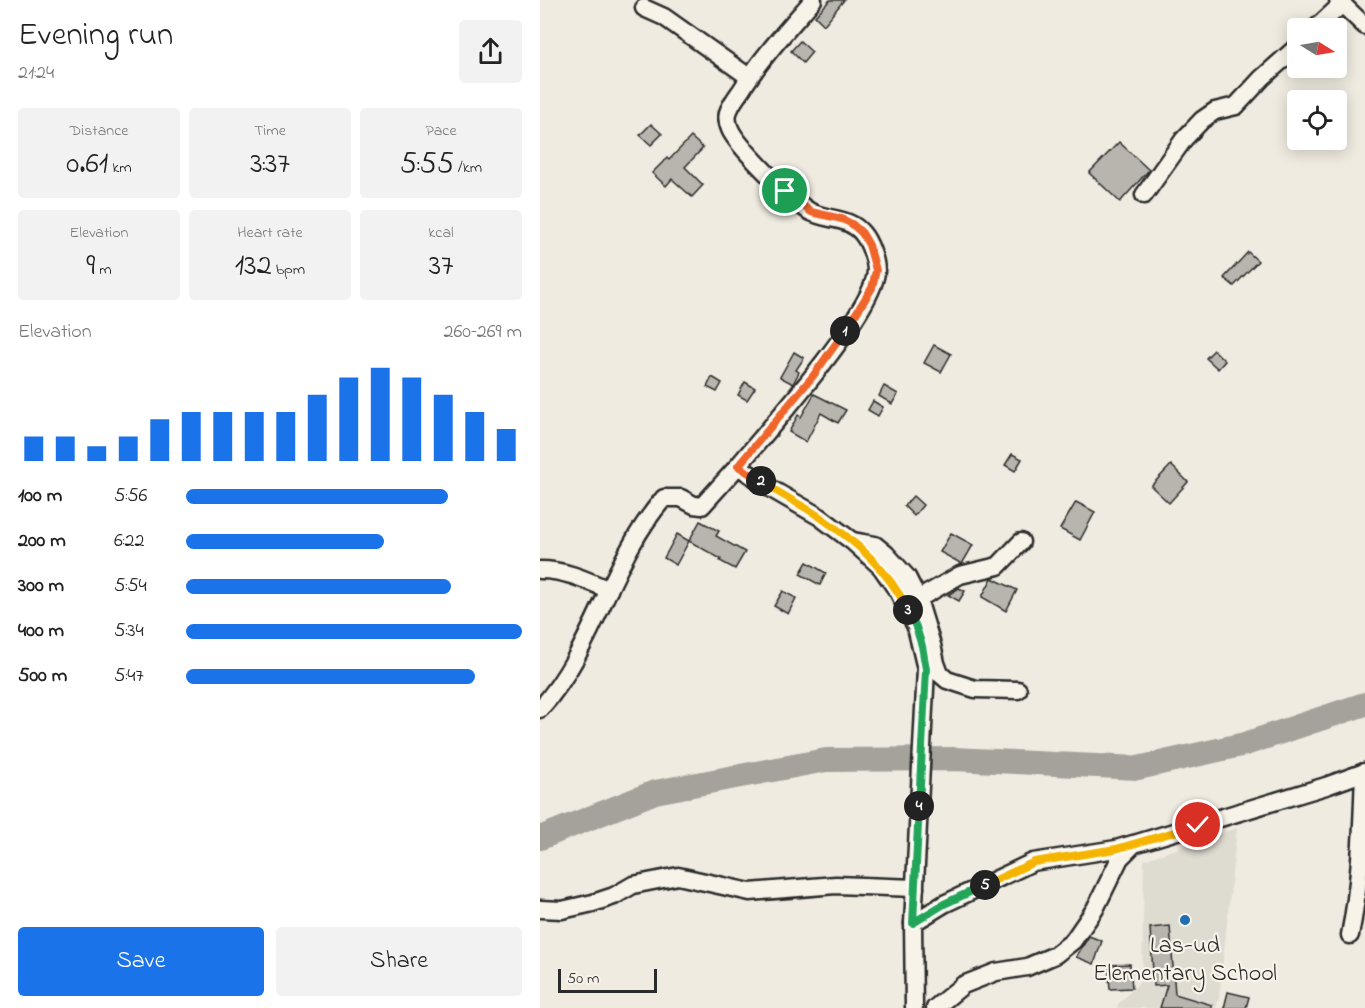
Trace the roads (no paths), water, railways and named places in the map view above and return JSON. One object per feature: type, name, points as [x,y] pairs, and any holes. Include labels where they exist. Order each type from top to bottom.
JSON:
[{"type":"street","points":[[540,709],[569,667],[633,545],[664,498],[681,498],[694,505],[702,506],[813,376],[855,318],[872,288],[876,270],[869,245],[862,233],[842,219],[811,212],[800,204],[785,191],[731,132],[727,120],[729,108],[749,77],[813,0]]},
{"type":"street","points":[[1325,18],[1340,2],[1365,26]]},
{"type":"street","points":[[644,8],[664,17],[749,77]]},
{"type":"street","points":[[1144,195],[1184,139],[1202,120],[1215,111],[1236,106],[1287,56]]},
{"type":"street","points":[[738,466],[772,490],[820,517],[881,567],[899,593],[916,627],[926,669],[913,923],[914,1008]]},
{"type":"street","points":[[852,541],[875,545],[907,577],[918,599],[940,674],[946,680],[975,689],[1018,690]]},
{"type":"street","points":[[918,599],[960,575],[998,566],[1021,542]]},
{"type":"street","points":[[540,570],[571,574],[609,590]]},
{"type":"street","points":[[913,923],[944,904],[1034,862],[1116,849],[1326,786],[1365,772],[1361,866],[1358,897],[1350,935]]},
{"type":"street","points":[[935,1008],[963,985],[996,972],[1028,967],[1055,955],[1073,940],[1095,909],[1120,858],[1134,844]]},
{"type":"street","points":[[540,909],[562,910],[593,903],[614,896],[633,885],[678,876],[750,892],[836,885],[915,883]]},
{"type":"waterway","points":[[540,838],[655,792],[826,760],[954,759],[1138,768],[1245,744],[1365,704]]},
{"type":"place","name":"Las-ud Elementary School","points":[[1185,920]]}]
